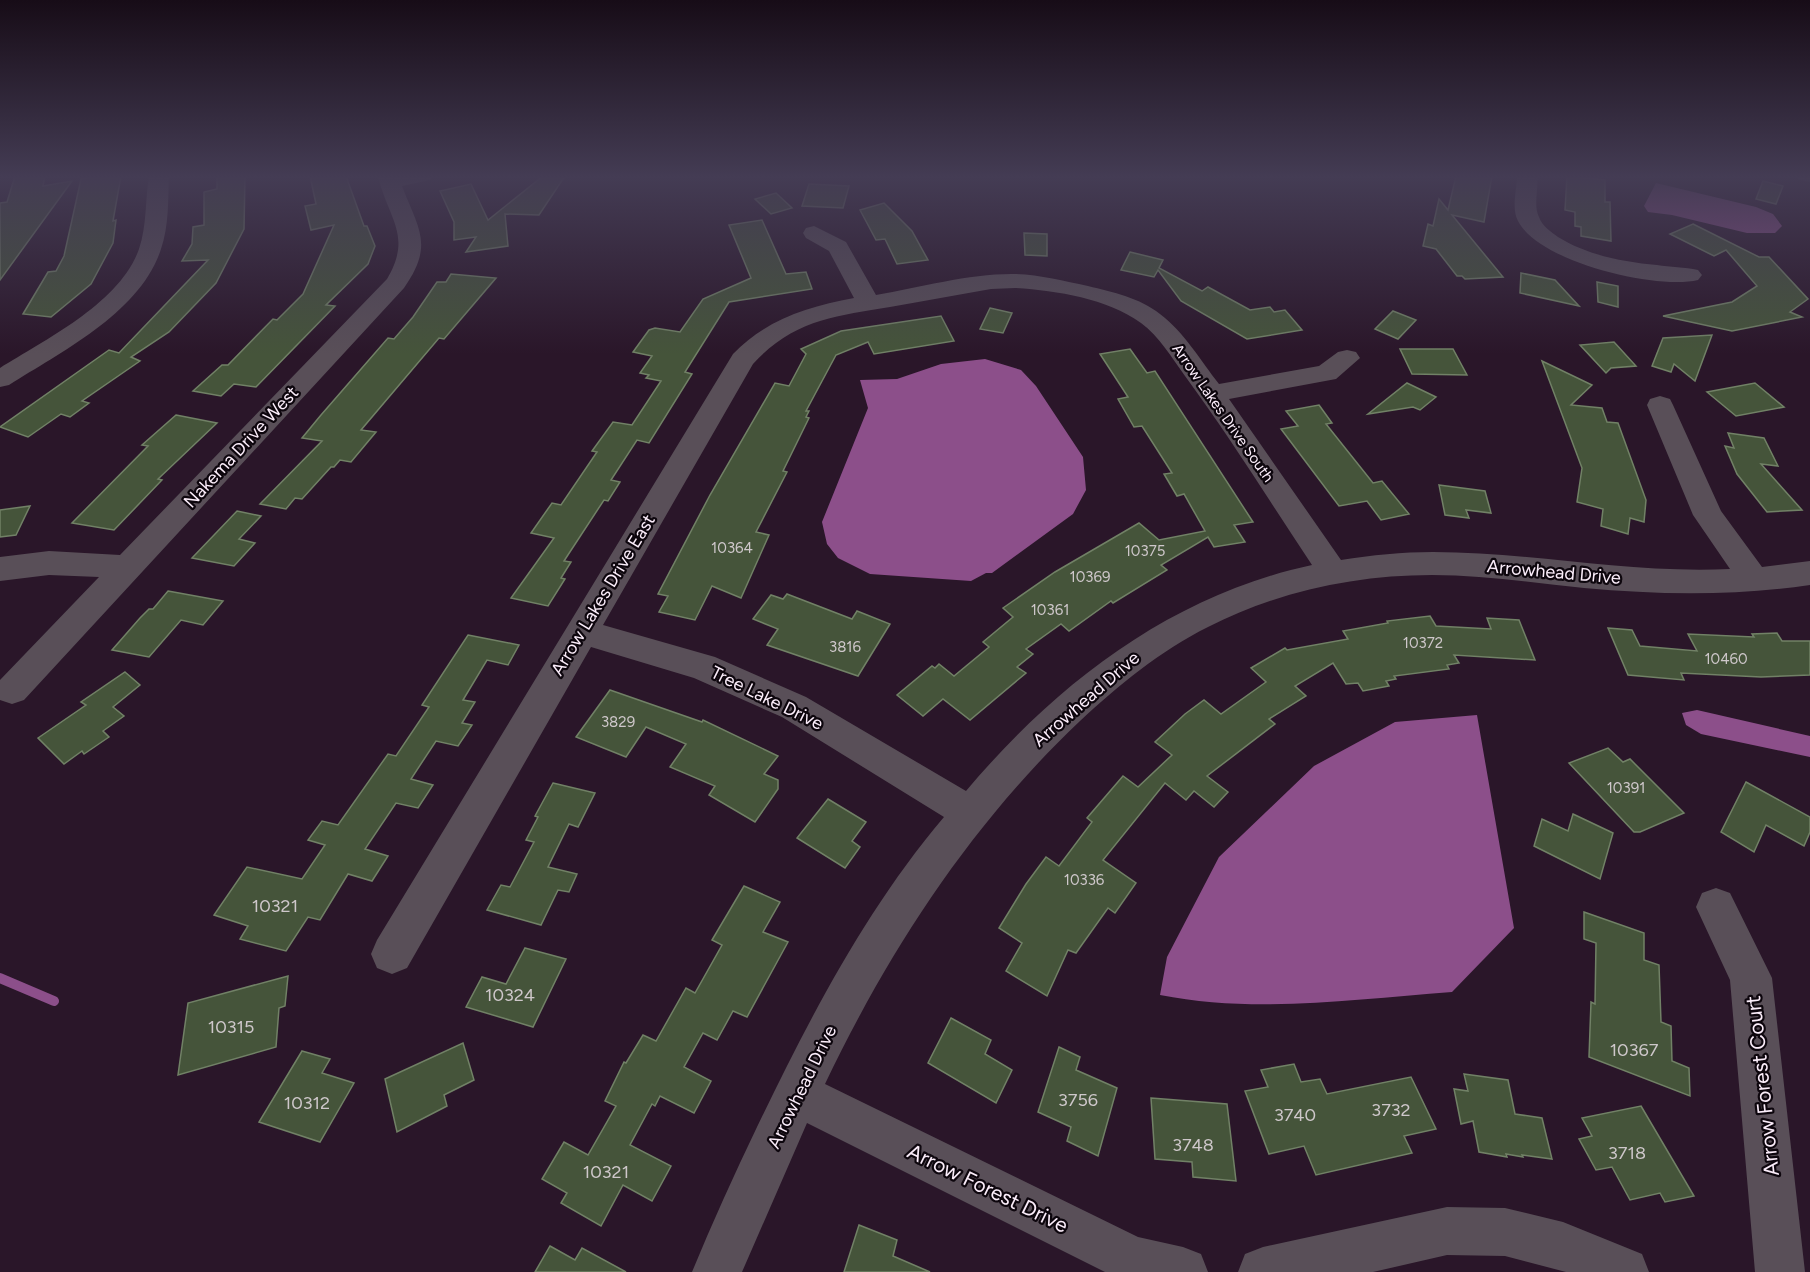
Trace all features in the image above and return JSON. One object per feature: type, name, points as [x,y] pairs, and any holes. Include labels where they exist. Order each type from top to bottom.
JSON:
[{"type":"street","points":[[0,379],[73,333],[105,308],[128,286],[145,262],[153,235]]},
{"type":"street","name":"Nakema Drive West","points":[[12,690],[396,283],[408,263],[412,242],[410,235]]},
{"type":"street","points":[[818,235],[838,247],[869,303]]},
{"type":"street","points":[[1531,235],[1532,240],[1603,264],[1654,274],[1690,275]]},
{"type":"street","name":"Arrow Lakes Drive South","points":[[869,303],[1007,281],[1044,283],[1105,297],[1131,307],[1151,319],[1165,332],[1212,394],[1333,572]]},
{"type":"street","name":"Arrow Lakes Drive East","points":[[392,954],[581,631],[748,353],[771,332],[792,321],[818,312],[869,303]]},
{"type":"street","points":[[1212,394],[1327,373],[1347,358]]},
{"type":"street","points":[[1660,405],[1708,515],[1754,580]]},
{"type":"street","points":[[0,569],[49,563],[128,567]]},
{"type":"street","name":"Arrowhead Drive","points":[[717,1272],[796,1094],[840,1009],[890,922],[970,813],[1054,721],[1130,657],[1210,611],[1266,589],[1333,572],[1410,564],[1462,563],[1681,583],[1754,580],[1810,573]]},
{"type":"street","name":"Tree Lake Drive","points":[[581,631],[703,667],[794,707],[970,813]]},
{"type":"street","name":"Arrow Forest Court","points":[[1716,907],[1751,978],[1780,1272]]},
{"type":"street","name":"Arrow Forest Drive","points":[[796,1094],[1134,1260],[1183,1272]]},
{"type":"street","points":[[1263,1272],[1447,1231],[1459,1231],[1505,1232],[1563,1246],[1624,1272]]},
{"type":"shaded area","points":[[985,359],[1021,370],[1036,386],[1083,457],[1086,490],[1073,514],[992,573],[986,573],[971,581],[870,574],[838,558],[827,544],[822,522],[868,408],[860,380],[897,379],[941,364]]},
{"type":"shaded area","points":[[1697,710],[1810,736],[1810,757],[1701,734],[1686,725],[1682,713]]},
{"type":"shaded area","points":[[1477,715],[1514,928],[1452,992],[1343,1001],[1269,1004],[1196,1001],[1160,995],[1167,957],[1219,857],[1314,766],[1395,722]]},
{"type":"building","points":[[0,235],[32,235],[0,280]]},
{"type":"building","points":[[69,235],[114,235],[113,243],[91,284],[51,317],[23,314],[48,272],[56,271],[64,256]]},
{"type":"building","points":[[193,235],[241,235],[216,283],[169,332],[131,357],[140,361],[82,401],[89,403],[70,417],[61,414],[28,437],[0,427],[109,350],[119,353],[208,260],[182,261],[192,244]]},
{"type":"building","points":[[329,235],[371,235],[375,246],[368,264],[326,305],[335,306],[256,387],[234,384],[221,396],[193,391],[222,365],[228,365],[273,319],[277,320],[303,294]]},
{"type":"building","points":[[454,235],[507,235],[508,246],[466,252],[476,237],[454,240]]},
{"type":"building","points":[[733,235],[769,235],[786,274],[806,272],[812,289],[729,302],[685,372],[692,374],[649,443],[637,440],[611,480],[620,482],[608,501],[604,500],[564,561],[571,562],[561,578],[565,579],[548,606],[511,598],[554,538],[531,533],[552,503],[561,505],[597,452],[592,451],[613,422],[632,425],[661,381],[646,378],[649,375],[640,373],[652,356],[633,352],[649,330],[655,328],[680,332],[703,299],[751,278]]},
{"type":"building","points":[[874,235],[914,235],[928,260],[897,264],[885,239],[876,240]]},
{"type":"building","points":[[1024,235],[1047,235],[1047,256],[1025,255]]},
{"type":"building","points":[[1425,235],[1469,235],[1503,277],[1465,279],[1457,276],[1436,249],[1423,246]]},
{"type":"building","points":[[1611,235],[1611,241],[1581,236]]},
{"type":"building","points":[[1673,235],[1716,235],[1759,257],[1769,257],[1808,299],[1790,312],[1802,317],[1732,331],[1663,316],[1732,302],[1757,286],[1726,250],[1714,256]]},
{"type":"building","points":[[1130,252],[1163,260],[1159,268],[1202,291],[1208,287],[1250,310],[1270,307],[1274,312],[1285,310],[1302,330],[1247,339],[1181,301],[1158,270],[1154,277],[1121,270]]},
{"type":"building","points":[[1521,273],[1555,280],[1579,306],[1520,293]]},
{"type":"building","points":[[451,274],[496,278],[444,339],[439,338],[361,430],[376,432],[351,462],[340,460],[302,499],[295,498],[286,509],[260,504],[322,441],[302,438],[321,415],[388,338],[394,339],[413,317],[437,282],[446,282]]},
{"type":"building","points":[[1597,282],[1618,286],[1618,307],[1598,302]]},
{"type":"building","points":[[990,308],[1012,313],[1003,333],[980,329]]},
{"type":"building","points":[[1393,311],[1416,320],[1398,339],[1375,329]]},
{"type":"building","points":[[941,316],[954,341],[874,354],[868,342],[836,355],[806,411],[809,411],[806,417],[809,418],[783,471],[787,472],[756,532],[769,535],[741,598],[712,586],[695,620],[659,612],[668,596],[658,594],[710,495],[775,383],[789,386],[806,354],[801,349],[841,331]]},
{"type":"building","points":[[1712,335],[1695,381],[1674,364],[1671,372],[1652,366],[1663,338]]},
{"type":"building","points":[[1614,342],[1636,366],[1611,368],[1606,373],[1580,345]]},
{"type":"building","points":[[1130,349],[1147,373],[1155,371],[1253,522],[1234,525],[1245,542],[1214,547],[1208,537],[1161,565],[1167,570],[1113,603],[1111,601],[1069,631],[1061,624],[1026,649],[1033,654],[1017,667],[1026,673],[970,720],[943,699],[923,716],[897,695],[932,666],[935,668],[939,664],[954,676],[989,647],[983,642],[1013,617],[1003,608],[1055,572],[1139,523],[1159,540],[1205,531],[1184,494],[1177,496],[1164,474],[1172,473],[1142,426],[1134,427],[1118,399],[1128,397],[1100,354]]},
{"type":"building","points":[[1400,349],[1453,349],[1467,375],[1412,374]]},
{"type":"building","points":[[1542,361],[1592,385],[1571,405],[1602,408],[1607,422],[1618,423],[1646,500],[1644,522],[1630,518],[1628,534],[1601,526],[1603,509],[1577,502],[1582,468]]},
{"type":"building","points":[[1407,383],[1436,397],[1420,410],[1413,407],[1368,414]]},
{"type":"building","points":[[1755,383],[1784,407],[1736,416],[1707,392]]},
{"type":"building","points":[[1319,405],[1332,423],[1326,424],[1373,483],[1382,481],[1409,514],[1381,520],[1367,501],[1339,506],[1281,429],[1298,426],[1286,411]]},
{"type":"building","points":[[176,415],[217,423],[158,479],[162,480],[114,530],[72,523],[148,446],[142,445]]},
{"type":"building","points":[[1728,433],[1764,438],[1778,466],[1761,464],[1802,510],[1767,512],[1737,474],[1725,446],[1734,448]]},
{"type":"building","points":[[1439,485],[1485,491],[1491,513],[1466,510],[1469,518],[1445,515]]},
{"type":"building","points":[[30,506],[16,535],[0,537],[0,510]]},
{"type":"building","points":[[237,511],[261,516],[239,539],[255,543],[234,566],[192,558]]},
{"type":"building","points":[[168,591],[223,601],[203,625],[181,620],[149,657],[112,650],[140,618],[149,609],[153,609]]},
{"type":"building","points":[[787,594],[852,619],[857,611],[890,624],[858,676],[767,645],[778,629],[753,619],[771,595],[783,599]]},
{"type":"building","points":[[1430,616],[1436,626],[1491,629],[1487,618],[1519,620],[1535,660],[1454,655],[1459,663],[1447,665],[1449,669],[1394,676],[1396,679],[1386,681],[1389,686],[1363,691],[1358,683],[1346,684],[1333,663],[1295,686],[1306,696],[1269,719],[1275,724],[1207,776],[1228,792],[1214,807],[1194,791],[1186,800],[1165,783],[1103,860],[1136,883],[1115,913],[1108,908],[1076,953],[1068,950],[1047,996],[1006,971],[1022,943],[999,928],[1026,884],[1046,857],[1059,866],[1092,822],[1087,818],[1123,776],[1138,787],[1172,755],[1155,742],[1185,714],[1204,700],[1221,714],[1266,682],[1251,668],[1285,648],[1287,650],[1348,639],[1343,631],[1388,623],[1387,621]]},
{"type":"building","points":[[1608,628],[1632,630],[1640,646],[1697,651],[1688,634],[1754,637],[1752,634],[1777,633],[1782,641],[1810,641],[1810,675],[1761,677],[1681,673],[1684,680],[1628,675]]},
{"type":"building","points":[[468,635],[519,645],[508,665],[487,660],[463,700],[475,702],[462,723],[472,725],[458,746],[436,741],[411,779],[433,785],[418,808],[396,803],[365,849],[388,856],[372,881],[348,874],[320,920],[308,917],[286,951],[240,939],[248,926],[214,915],[247,867],[302,879],[325,845],[308,840],[322,821],[338,825],[388,754],[396,756],[429,707],[422,705]]},
{"type":"building","points":[[125,672],[140,685],[113,707],[124,716],[103,731],[109,737],[84,754],[82,751],[64,764],[38,738],[86,705],[81,702]]},
{"type":"building","points":[[610,690],[702,722],[703,720],[778,756],[764,774],[778,780],[778,789],[755,822],[709,795],[715,786],[670,767],[686,744],[646,727],[626,757],[576,737]]},
{"type":"building","points":[[1608,748],[1623,762],[1630,759],[1684,813],[1640,832],[1634,832],[1569,763]]},
{"type":"building","points":[[1746,782],[1810,817],[1810,832],[1804,846],[1766,825],[1754,852],[1721,832]]},
{"type":"building","points":[[553,783],[595,793],[578,827],[569,824],[548,867],[577,874],[569,892],[558,890],[541,925],[487,910],[501,885],[510,887],[534,842],[526,840],[538,817],[535,816]]},
{"type":"building","points":[[828,799],[866,822],[852,841],[860,847],[845,868],[797,838]]},
{"type":"building","points":[[1573,814],[1613,833],[1600,879],[1534,846],[1542,819],[1568,831]]},
{"type":"building","points":[[744,886],[780,902],[763,932],[788,942],[747,1017],[733,1011],[717,1040],[703,1033],[684,1067],[711,1081],[694,1113],[660,1096],[655,1106],[652,1104],[630,1145],[671,1166],[652,1201],[623,1185],[601,1226],[561,1203],[567,1193],[542,1179],[564,1142],[588,1155],[616,1106],[605,1101],[624,1062],[626,1063],[643,1035],[656,1041],[686,988],[695,993],[722,945],[712,940]]},
{"type":"building","points":[[1584,912],[1644,933],[1644,960],[1659,965],[1661,1022],[1671,1026],[1672,1061],[1689,1068],[1690,1096],[1589,1057],[1591,1002],[1595,1004],[1596,943],[1584,939]]},
{"type":"building","points":[[525,948],[566,959],[533,1027],[466,1007],[482,977],[506,984]]},
{"type":"building","points":[[288,976],[285,1006],[279,1008],[276,1047],[178,1075],[188,1003]]},
{"type":"building","points":[[951,1018],[991,1040],[985,1054],[1012,1070],[996,1103],[928,1063]]},
{"type":"building","points":[[463,1043],[474,1080],[444,1095],[447,1106],[397,1132],[385,1079]]},
{"type":"building","points":[[1059,1047],[1080,1057],[1076,1070],[1117,1088],[1098,1156],[1067,1141],[1071,1127],[1038,1112]]},
{"type":"building","points":[[302,1051],[330,1059],[322,1073],[354,1083],[320,1142],[259,1122]]},
{"type":"building","points":[[1294,1064],[1301,1082],[1320,1079],[1327,1094],[1411,1077],[1436,1129],[1404,1136],[1412,1153],[1316,1175],[1304,1146],[1269,1154],[1245,1091],[1268,1087],[1261,1070]]},
{"type":"building","points":[[1464,1074],[1508,1080],[1515,1114],[1542,1118],[1552,1159],[1506,1154],[1507,1157],[1479,1152],[1473,1121],[1461,1124],[1454,1089],[1468,1091]]},
{"type":"building","points":[[1151,1098],[1227,1104],[1236,1181],[1193,1177],[1192,1162],[1155,1159]]},
{"type":"building","points":[[1641,1106],[1694,1196],[1665,1202],[1660,1193],[1630,1200],[1612,1167],[1596,1170],[1579,1139],[1592,1136],[1582,1118]]},
{"type":"building","points":[[859,1225],[897,1240],[893,1256],[930,1272],[844,1272]]},
{"type":"building","points":[[550,1246],[575,1260],[582,1248],[626,1272],[535,1272]]},
{"type":"waterway","points":[[0,978],[54,1001]]}]
